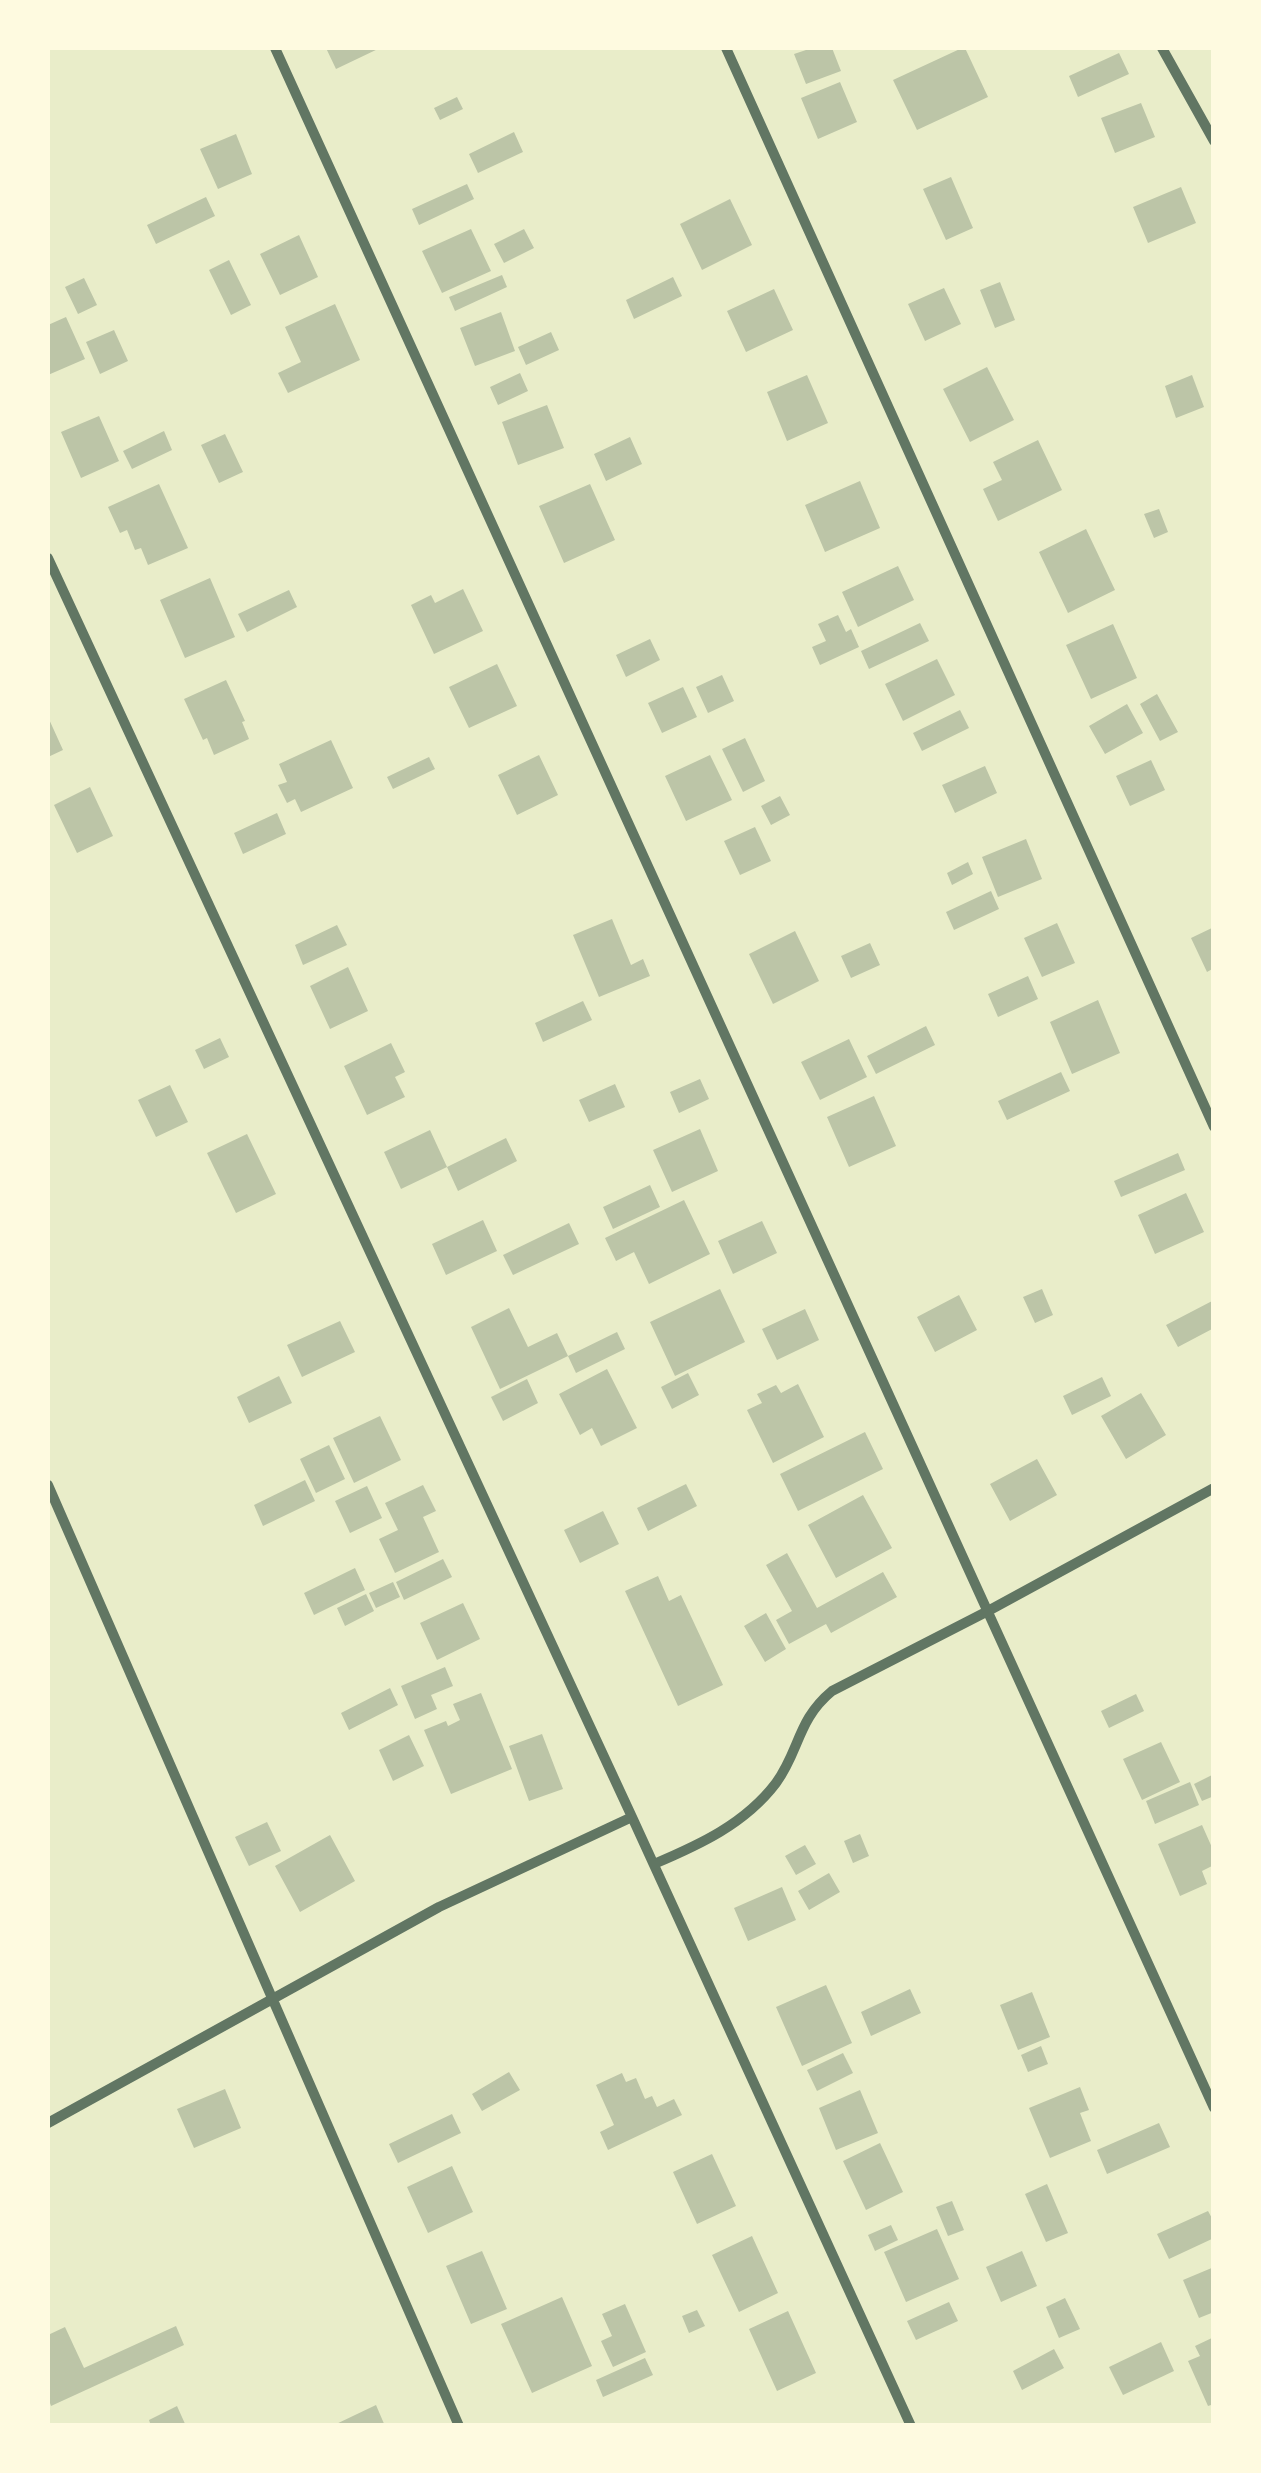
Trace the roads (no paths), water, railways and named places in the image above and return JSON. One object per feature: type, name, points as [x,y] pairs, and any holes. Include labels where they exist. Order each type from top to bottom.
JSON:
[{"type":"street","points":[[274,48],[1214,2108]]},
{"type":"street","points":[[726,48],[1214,1126]]},
{"type":"street","points":[[1162,48],[1214,141]]},
{"type":"street","points":[[48,558],[911,2426]]},
{"type":"street","points":[[48,1485],[459,2426]]},
{"type":"street","points":[[654,1864],[706,1842],[742,1816],[776,1782],[812,1708],[832,1692],[1214,1488]]},
{"type":"street","points":[[48,2123],[439,1907],[632,1816]]}]
